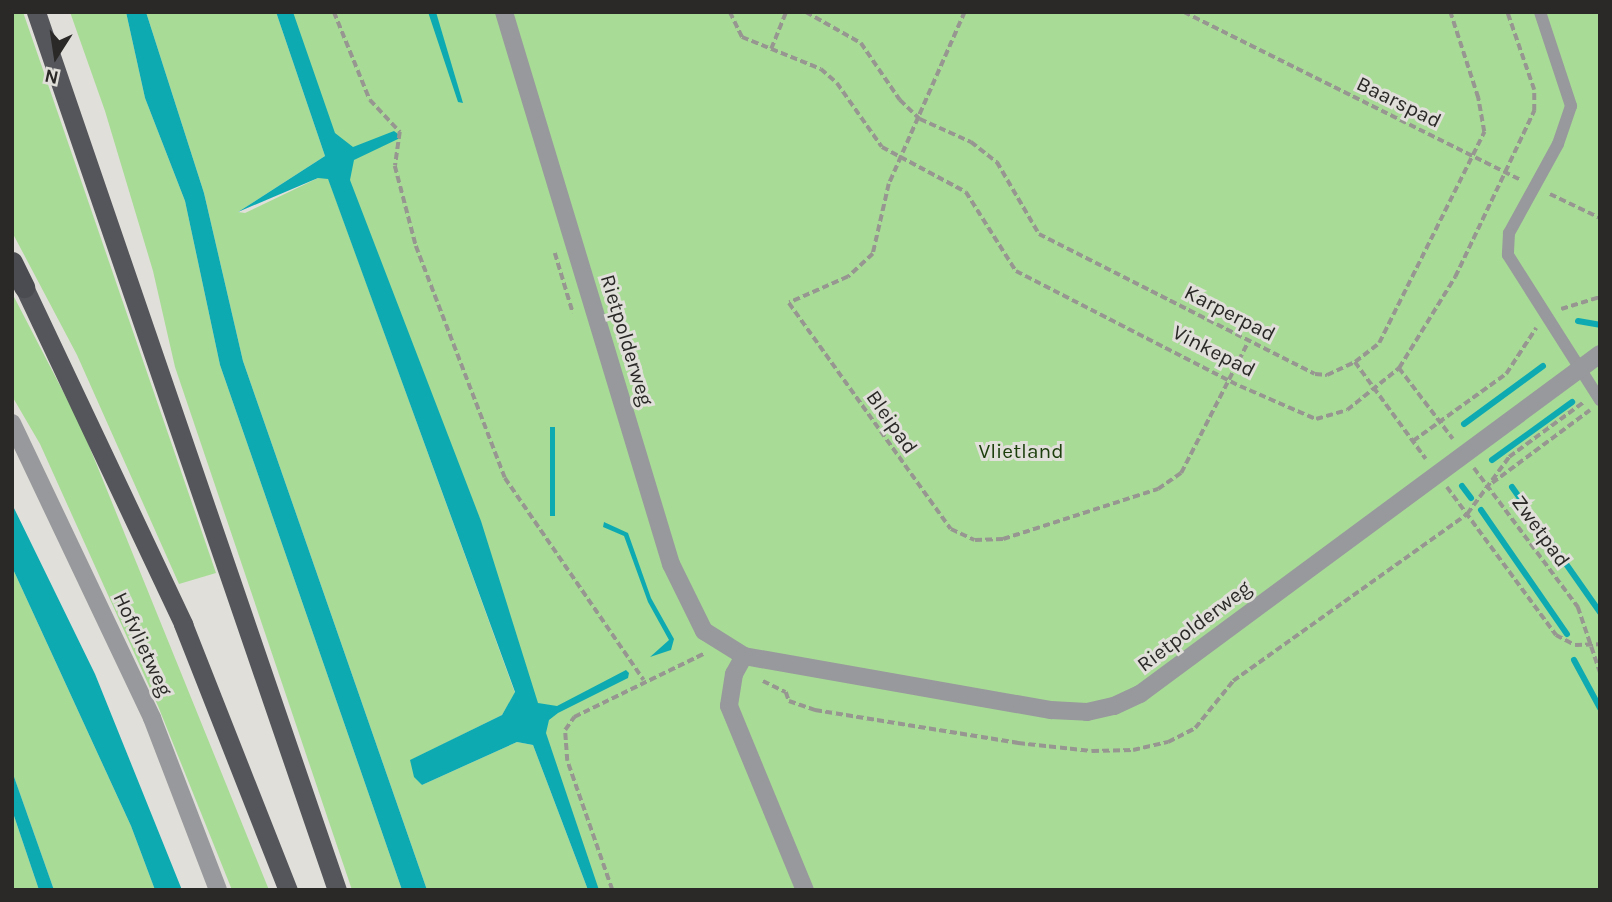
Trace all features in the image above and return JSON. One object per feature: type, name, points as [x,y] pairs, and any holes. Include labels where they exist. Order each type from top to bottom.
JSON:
[{"type":"highway","points":[[36,12],[337,890]]},
{"type":"highway","points":[[12,264],[177,612],[288,890]]},
{"type":"street","name":"Rietpolderweg","points":[[504,12],[671,564],[695,617],[721,644],[744,656],[1051,710],[1087,712],[1114,706],[1140,695],[1600,354]]},
{"type":"street","name":"Hofvlietweg","points":[[12,423],[152,718],[218,890]]},
{"type":"street","points":[[744,656],[734,674],[729,706],[805,890]]},
{"type":"lane","points":[[1540,12],[1571,106],[1558,144],[1508,233],[1508,256],[1598,399]]},
{"type":"path","points":[[334,12],[370,100],[400,132],[395,166],[416,246],[505,478],[644,680]]},
{"type":"path","name":"Vinkepad","points":[[730,12],[742,37],[821,69],[837,83],[866,130],[882,147],[966,192],[1016,271],[1230,381],[1316,419],[1347,410],[1374,391],[1399,368],[1455,277],[1534,111],[1534,101],[1507,12]]},
{"type":"path","points":[[771,49],[786,12]]},
{"type":"path","name":"Karperpad","points":[[806,12],[861,43],[900,100],[920,119],[971,142],[997,162],[1040,234],[1315,374],[1327,374],[1355,362],[1379,343],[1475,157],[1484,132],[1478,98],[1450,12]]},
{"type":"path","name":"Bleipad","points":[[965,12],[903,159],[889,184],[873,254],[848,277],[789,303],[951,529],[975,540],[1003,539],[1158,488],[1181,473],[1249,340]]},
{"type":"path","name":"Baarspad","points":[[1184,12],[1600,218]]},
{"type":"path","points":[[1355,362],[1413,441],[1506,374],[1535,328],[1561,309],[1600,297]]},
{"type":"path","points":[[1399,368],[1441,421]]},
{"type":"path","points":[[1488,486],[1598,399]]},
{"type":"path","points":[[734,674],[766,681],[786,692],[789,701],[815,709],[1018,743],[1133,750],[1168,742],[1195,728],[1233,681],[1467,514],[1509,457],[1598,399]]},
{"type":"path","name":"Zwetpad","points":[[1488,486],[1578,607],[1600,672]]},
{"type":"path","points":[[1467,514],[1556,635],[1575,645],[1600,644]]},
{"type":"path","points":[[612,890],[567,761],[565,730],[574,717],[721,644]]},
{"type":"green space","points":[[12,12],[23,12],[216,573],[179,584],[77,355],[12,232]]},
{"type":"green space","points":[[70,12],[126,12],[145,98],[185,201],[220,365],[402,890],[352,890],[175,367],[153,271],[105,111]]},
{"type":"green space","points":[[146,12],[276,12],[325,156],[238,212],[245,213],[318,178],[328,178],[515,693],[502,715],[411,760],[422,785],[517,742],[533,745],[588,890],[427,890],[243,361],[204,193]]},
{"type":"green space","name":"Vlietland","points":[[289,12],[1600,12],[1600,890],[594,890]]},
{"type":"green space","points":[[12,293],[81,426],[269,890],[232,890],[158,706],[40,444],[12,396]]},
{"type":"green space","points":[[12,567],[131,826],[155,890],[54,890],[12,771]]},
{"type":"green space","points":[[12,810],[39,890],[12,890]]},
{"type":"water","points":[[126,12],[146,12],[204,193],[243,361],[427,890],[402,890],[220,365],[185,201],[145,98]]},
{"type":"water","points":[[276,12],[293,12],[335,133],[353,147],[394,131],[398,134],[398,139],[354,160],[350,180],[481,521],[538,703],[557,706],[626,670],[629,673],[628,678],[558,713],[549,720],[546,733],[599,890],[588,890],[533,745],[517,742],[422,785],[414,777],[410,760],[502,715],[515,692],[328,179],[318,178],[238,212],[325,156]]},
{"type":"water","points":[[428,12],[436,12],[463,103],[458,102]]},
{"type":"water","points":[[550,427],[555,427],[555,516],[550,516]]},
{"type":"water","points":[[12,504],[95,674],[182,890],[155,890],[131,826],[12,567]]},
{"type":"water","points":[[604,522],[628,533],[651,598],[674,639],[671,650],[650,657],[669,640],[648,602],[624,536],[603,527]]},
{"type":"water","points":[[12,771],[54,890],[39,890],[12,810]]},
{"type":"waterway","points":[[1578,321],[1600,325]]},
{"type":"waterway","points":[[1464,424],[1543,366]]},
{"type":"waterway","points":[[1492,460],[1572,402]]},
{"type":"waterway","points":[[1462,486],[1471,498]]},
{"type":"waterway","points":[[1512,487],[1600,612]]},
{"type":"waterway","points":[[1481,510],[1567,634]]},
{"type":"waterway","points":[[1574,660],[1600,708]]}]
